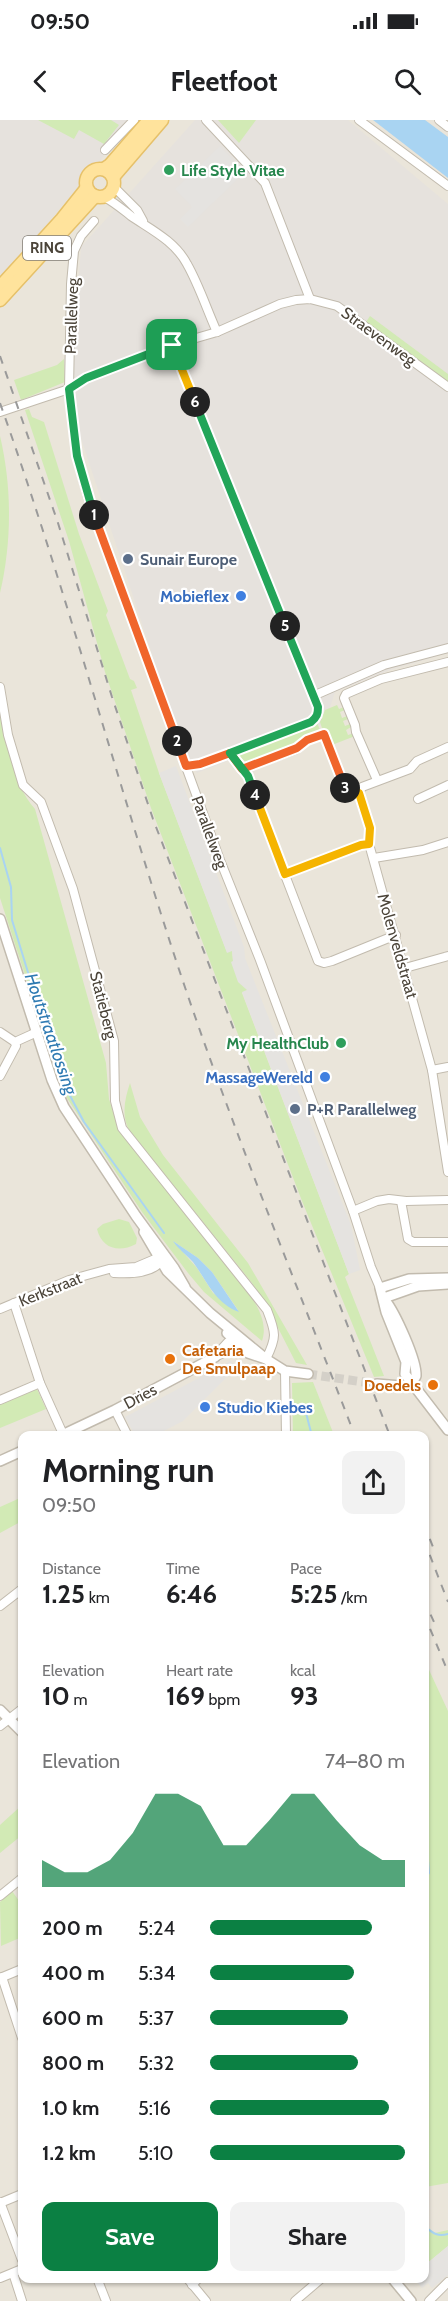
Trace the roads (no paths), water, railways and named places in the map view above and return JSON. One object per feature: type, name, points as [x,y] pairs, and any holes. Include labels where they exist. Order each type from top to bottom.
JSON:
[{"type":"main road","points":[[110,178],[97,169],[87,176],[95,194],[110,193],[110,178],[141,137],[149,120]]},
{"type":"main road","points":[[141,137],[162,120]]},
{"type":"main road","name":"RING","points":[[0,287],[62,219],[95,194]]},
{"type":"main road","name":"RING","points":[[0,300],[95,194]]},
{"type":"street","points":[[105,150],[134,120]]},
{"type":"street","points":[[206,120],[265,183],[310,299]]},
{"type":"street","points":[[359,120],[448,186]]},
{"type":"street","points":[[439,120],[448,127]]},
{"type":"street","points":[[110,178],[144,222]]},
{"type":"street","points":[[95,194],[117,204],[131,216],[144,222],[168,242],[186,262],[217,332]]},
{"type":"street","name":"Parallelweg","points":[[94,220],[81,236],[74,251],[71,284],[69,389],[77,456],[88,498],[353,1211],[371,1267],[384,1298],[386,1312],[406,1362],[405,1374],[412,1383],[416,1376],[414,1364],[395,1313],[384,1298]]},
{"type":"street","name":"Straevenweg","points":[[0,412],[69,389],[86,378],[172,345],[217,332],[280,304],[310,299],[337,306],[448,387]]},
{"type":"street","points":[[172,345],[318,707],[317,717],[311,722],[200,764],[186,766]]},
{"type":"street","points":[[314,696],[384,665],[448,648]]},
{"type":"street","points":[[377,780],[356,732],[344,698],[346,693],[381,679],[448,662]]},
{"type":"street","name":"Statieberg","points":[[0,687],[9,735],[23,785],[41,802],[73,889],[114,1041],[116,1101],[122,1128],[267,1310],[275,1338],[266,1359]]},
{"type":"street","name":"Molenveldstraat","points":[[242,769],[297,748],[307,740],[324,734],[345,788],[359,793],[370,828],[369,844],[432,1070],[448,1172]]},
{"type":"street","points":[[359,793],[362,787],[410,769],[417,761],[448,747]]},
{"type":"street","points":[[230,753],[248,776],[318,962],[324,963],[396,935]]},
{"type":"street","points":[[418,799],[448,785]]},
{"type":"street","points":[[374,858],[423,850],[448,842]]},
{"type":"street","points":[[285,874],[369,844]]},
{"type":"street","points":[[0,919],[4,943],[52,1080],[64,1107],[161,1258],[234,1341],[285,1371],[308,1374]]},
{"type":"street","points":[[405,968],[448,956]]},
{"type":"street","points":[[0,1032],[15,1042]]},
{"type":"street","points":[[15,1042],[37,1032]]},
{"type":"street","points":[[0,1076],[16,1046],[15,1042]]},
{"type":"street","points":[[432,1070],[448,1067]]},
{"type":"street","points":[[353,1211],[383,1200],[448,1200]]},
{"type":"street","points":[[401,1201],[408,1239],[413,1242],[448,1242]]},
{"type":"street","name":"Kerkstraat","points":[[0,1310],[69,1280],[109,1269],[136,1267],[161,1258]]},
{"type":"street","points":[[380,1288],[409,1279],[448,1278]]},
{"type":"street","points":[[384,1298],[418,1286],[448,1284]]},
{"type":"street","points":[[14,1304],[40,1383],[60,1431]]},
{"type":"street","name":"Dries","points":[[70,1431],[215,1357],[234,1341]]},
{"type":"street","points":[[285,1371],[286,1431]]},
{"type":"street","points":[[388,1386],[405,1374]]},
{"type":"street","points":[[0,1400],[40,1383]]},
{"type":"street","points":[[377,1384],[401,1386],[412,1383],[448,1430]]},
{"type":"street","points":[[115,1410],[126,1431]]},
{"type":"street","points":[[0,1461],[18,1454]]},
{"type":"street","points":[[0,1606],[18,1592]]},
{"type":"street","points":[[0,1710],[18,1728]]},
{"type":"street","points":[[0,1726],[18,1712]]},
{"type":"street","points":[[0,1896],[18,1881]]},
{"type":"street","points":[[18,1972],[1,1978],[18,2027]]},
{"type":"street","points":[[18,2196],[0,2203],[18,2250]]},
{"type":"street","points":[[0,2278],[18,2271]]},
{"type":"street","points":[[14,2273],[22,2301]]},
{"type":"street","points":[[429,2301],[448,2282]]},
{"type":"street","points":[[99,2283],[106,2301]]},
{"type":"street","points":[[190,2283],[206,2301]]},
{"type":"street","points":[[295,2301],[316,2283]]},
{"type":"street","points":[[396,2283],[411,2301]]},
{"type":"water","points":[[373,120],[425,120],[448,137],[448,178]]},
{"type":"water","points":[[173,1241],[198,1258],[212,1272],[239,1312],[218,1297],[193,1262]]},
{"type":"waterway","name":"Houtstraatlossing","points":[[0,848],[11,887],[12,920],[52,1051],[67,1090],[84,1122],[164,1233]]},
{"type":"waterway","name":"Houtstraatlossing","points":[[306,1413],[311,1431]]},
{"type":"waterway","name":"Houtstraatlossing","points":[[429,2230],[435,2234],[448,2234]]},
{"type":"tunnel","points":[[308,1374],[377,1384]]},
{"type":"railway","points":[[0,356],[58,523],[153,819],[388,1431]]},
{"type":"railway","points":[[0,403],[45,537],[191,1004],[236,1128],[353,1431]]},
{"type":"railway","points":[[429,1537],[433,1547]]},
{"type":"railway","points":[[429,1553],[448,1602]]},
{"type":"railway","points":[[429,1611],[434,1622]]},
{"type":"railway","points":[[429,1626],[448,1672]]},
{"type":"place","name":"Life Style Vitae","points":[[169,170]]},
{"type":"place","name":"Sunair Europe","points":[[128,559]]},
{"type":"place","name":"Mobieflex","points":[[241,596]]},
{"type":"place","name":"My HealthClub","points":[[341,1043]]},
{"type":"place","name":"MassageWereld","points":[[325,1077]]},
{"type":"place","name":"P+R Parallelweg","points":[[295,1109]]},
{"type":"place","name":"Cafetaria De Smulpaap","points":[[170,1359]]},
{"type":"place","name":"Doedels","points":[[433,1385]]},
{"type":"place","name":"Studio Kiebes","points":[[205,1407]]}]
